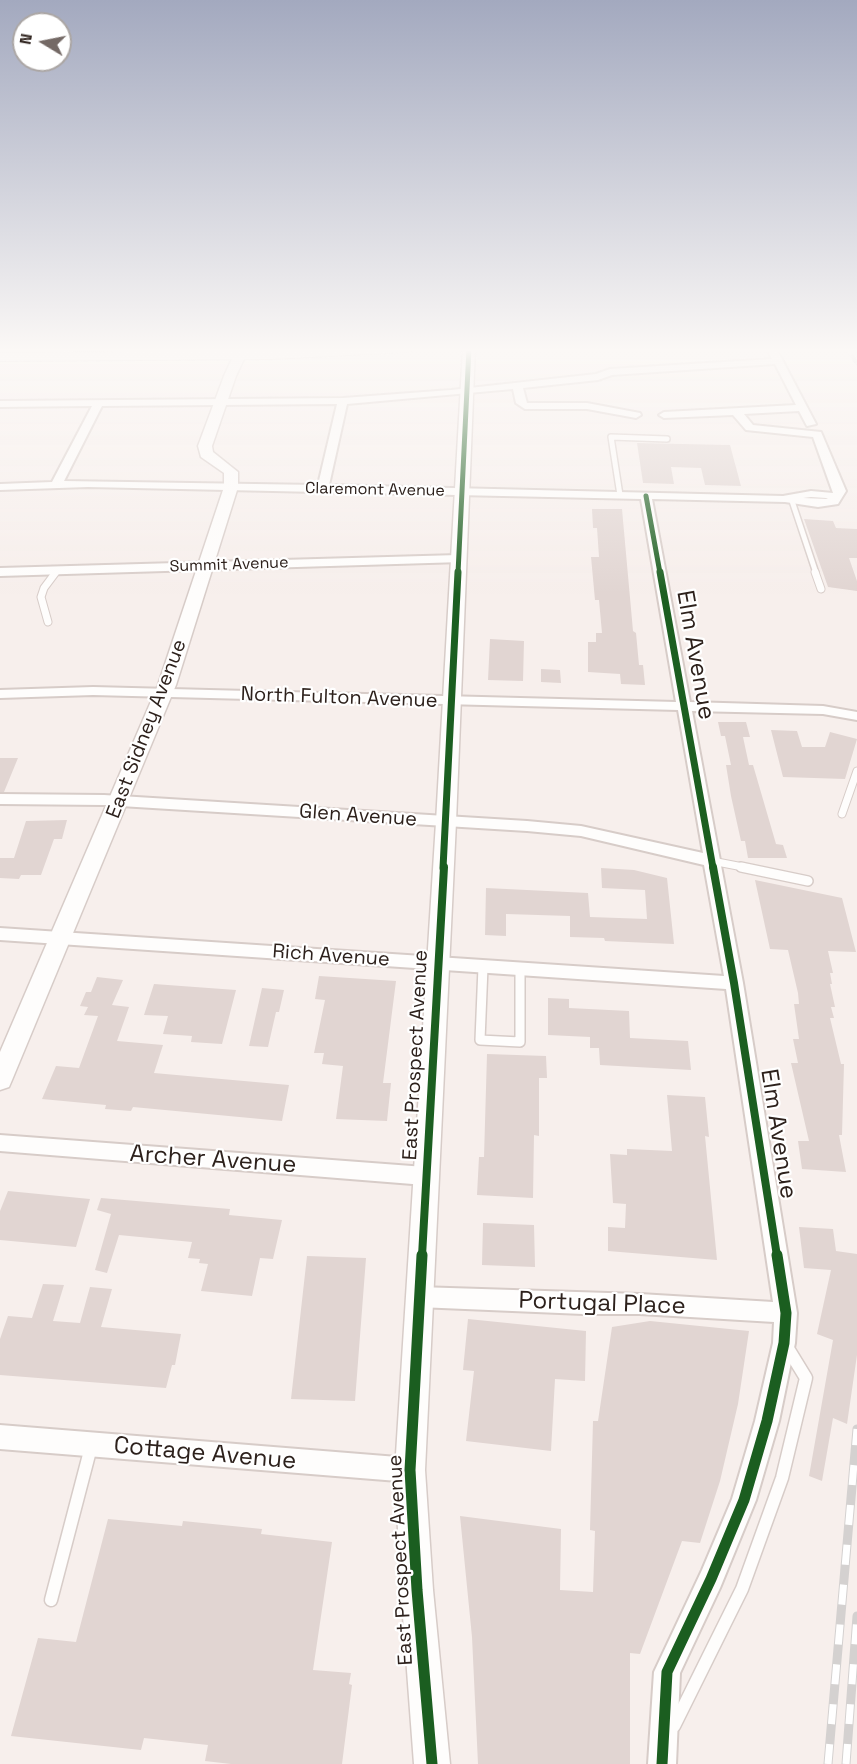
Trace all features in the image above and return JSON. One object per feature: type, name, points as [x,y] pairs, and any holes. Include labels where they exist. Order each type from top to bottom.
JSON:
[{"type":"street","points":[[57,484],[85,430]]},
{"type":"street","points":[[211,430],[205,446],[206,454],[231,472],[231,487]]},
{"type":"street","points":[[323,488],[336,430]]},
{"type":"street","name":"East Prospect Avenue","points":[[432,1764],[417,1590],[410,1470],[418,1297],[447,822],[464,430]]},
{"type":"street","name":"Claremont Avenue","points":[[0,487],[57,484],[323,488],[789,500],[790,496],[819,494],[836,499],[840,490],[815,430]]},
{"type":"street","name":"East Sidney Avenue","points":[[0,1080],[165,693],[231,487]]},
{"type":"street","name":"Elm Avenue","points":[[646,496],[734,983],[786,1313],[784,1343],[767,1421],[744,1500],[711,1579],[667,1672],[662,1756]]},
{"type":"street","name":"Summit Avenue","points":[[0,572],[458,559]]},
{"type":"street","name":"North Fulton Avenue","points":[[0,694],[93,691],[824,710],[857,716]]},
{"type":"street","name":"Glen Avenue","points":[[0,799],[120,801],[581,831],[712,861]]},
{"type":"street","name":"Rich Avenue","points":[[0,934],[734,983]]},
{"type":"street","name":"Archer Avenue","points":[[0,1143],[425,1176]]},
{"type":"street","name":"Portugal Place","points":[[418,1297],[640,1304],[786,1313]]},
{"type":"street","name":"Cottage Avenue","points":[[0,1437],[410,1470]]},
{"type":"lane","points":[[620,495],[611,437],[667,439]]},
{"type":"lane","points":[[789,500],[821,589]]},
{"type":"lane","points":[[48,622],[42,606],[42,593],[57,571]]},
{"type":"lane","points":[[842,814],[857,771]]},
{"type":"lane","points":[[712,861],[808,881]]},
{"type":"lane","points":[[483,967],[480,1040],[520,1042],[520,970]]},
{"type":"lane","points":[[51,1600],[91,1444]]},
{"type":"building","points":[[637,443],[730,445],[741,486],[705,485],[701,468],[671,467],[674,484],[643,483]]},
{"type":"building","points":[[592,509],[622,509],[633,631],[636,633],[639,665],[643,665],[645,685],[621,684],[620,674],[588,672],[588,642],[596,642],[596,633],[602,633],[599,600],[595,600],[591,557],[599,557],[597,528],[593,528]]},
{"type":"building","points":[[804,519],[833,521],[836,528],[857,529],[857,558],[849,558],[857,581],[857,591],[828,587]]},
{"type":"building","points":[[490,639],[524,641],[523,681],[488,680]]},
{"type":"building","points":[[541,669],[560,670],[561,683],[541,682]]},
{"type":"building","points":[[718,722],[746,722],[750,737],[743,737],[749,765],[753,765],[776,844],[783,845],[787,858],[748,858],[745,841],[741,841],[731,796],[726,765],[731,765],[725,736],[721,736]]},
{"type":"building","points":[[771,730],[797,731],[802,747],[825,747],[830,732],[857,739],[845,779],[783,777]]},
{"type":"building","points":[[0,758],[18,758],[4,792],[0,792]]},
{"type":"building","points":[[67,820],[62,839],[54,839],[41,875],[21,875],[19,879],[0,878],[0,858],[14,858],[26,821]]},
{"type":"building","points":[[601,868],[634,870],[667,878],[674,944],[570,937],[570,916],[506,914],[506,936],[485,935],[486,888],[588,893],[590,917],[647,919],[645,890],[602,888]]},
{"type":"building","points":[[755,880],[842,898],[856,952],[828,951],[833,973],[830,973],[832,984],[830,984],[835,1007],[831,1007],[834,1018],[830,1018],[841,1064],[844,1064],[842,1135],[839,1135],[846,1172],[802,1169],[798,1141],[809,1141],[791,1063],[798,1063],[793,1039],[799,1039],[794,1004],[799,1004],[798,993],[788,950],[770,949]]},
{"type":"building","points":[[319,976],[396,981],[383,1083],[391,1083],[387,1121],[336,1119],[343,1066],[322,1064],[324,1053],[314,1053],[325,1000],[315,999]]},
{"type":"building","points":[[97,977],[123,980],[112,1005],[129,1007],[117,1041],[163,1045],[154,1073],[289,1085],[282,1121],[133,1107],[131,1111],[105,1109],[106,1105],[42,1099],[56,1066],[79,1068],[98,1016],[84,1015],[88,1007],[80,1006],[86,992],[91,992]]},
{"type":"building","points":[[154,984],[236,990],[222,1044],[191,1042],[192,1036],[163,1034],[168,1016],[144,1015]]},
{"type":"building","points":[[262,988],[284,990],[268,1047],[249,1046]]},
{"type":"building","points":[[548,998],[569,999],[569,1008],[629,1011],[630,1038],[688,1041],[691,1070],[600,1065],[599,1048],[590,1048],[590,1037],[548,1035]]},
{"type":"building","points":[[487,1054],[546,1056],[547,1078],[539,1078],[539,1136],[534,1135],[533,1198],[477,1195],[479,1157],[484,1157]]},
{"type":"building","points":[[667,1095],[705,1097],[709,1137],[705,1136],[717,1260],[608,1251],[608,1227],[625,1228],[626,1204],[613,1203],[610,1154],[627,1155],[627,1149],[672,1151]]},
{"type":"building","points":[[8,1191],[90,1199],[76,1247],[0,1240],[0,1211]]},
{"type":"building","points":[[101,1198],[230,1209],[229,1215],[282,1220],[273,1259],[260,1258],[252,1296],[201,1291],[208,1264],[199,1263],[200,1259],[188,1258],[192,1242],[119,1235],[107,1273],[95,1270],[111,1214],[97,1210]]},
{"type":"building","points":[[483,1223],[534,1225],[535,1267],[482,1265]]},
{"type":"building","points":[[799,1227],[833,1229],[836,1251],[857,1254],[857,1355],[847,1424],[833,1418],[822,1481],[809,1476],[833,1340],[817,1334],[831,1270],[804,1268]]},
{"type":"building","points":[[307,1256],[366,1258],[355,1401],[291,1399]]},
{"type":"building","points":[[43,1284],[64,1285],[53,1321],[80,1323],[90,1287],[112,1289],[101,1327],[181,1334],[175,1365],[172,1365],[166,1388],[0,1375],[0,1339],[8,1316],[32,1318]]},
{"type":"building","points":[[468,1319],[586,1331],[585,1381],[555,1379],[551,1451],[466,1441],[474,1371],[463,1370]]},
{"type":"building","points":[[650,1321],[749,1331],[738,1404],[720,1481],[700,1543],[682,1541],[640,1654],[630,1653],[630,1764],[478,1764],[472,1637],[460,1516],[561,1529],[560,1590],[593,1592],[595,1531],[590,1530],[593,1421],[598,1421],[612,1327]]},
{"type":"building","points":[[108,1519],[182,1526],[183,1521],[262,1529],[261,1534],[332,1542],[313,1670],[351,1673],[349,1684],[352,1685],[342,1764],[231,1764],[205,1761],[208,1745],[144,1738],[141,1750],[11,1736],[38,1638],[76,1642]]},
{"type":"railway","points":[[828,1764],[857,1429]]},
{"type":"railway","points":[[846,1764],[857,1616]]},
{"type":"cycle path","points":[[432,1764],[417,1590],[410,1470],[465,430]]},
{"type":"cycle path","points":[[646,496],[734,983],[786,1313],[784,1343],[767,1421],[744,1500],[711,1579],[667,1672],[662,1764]]}]
